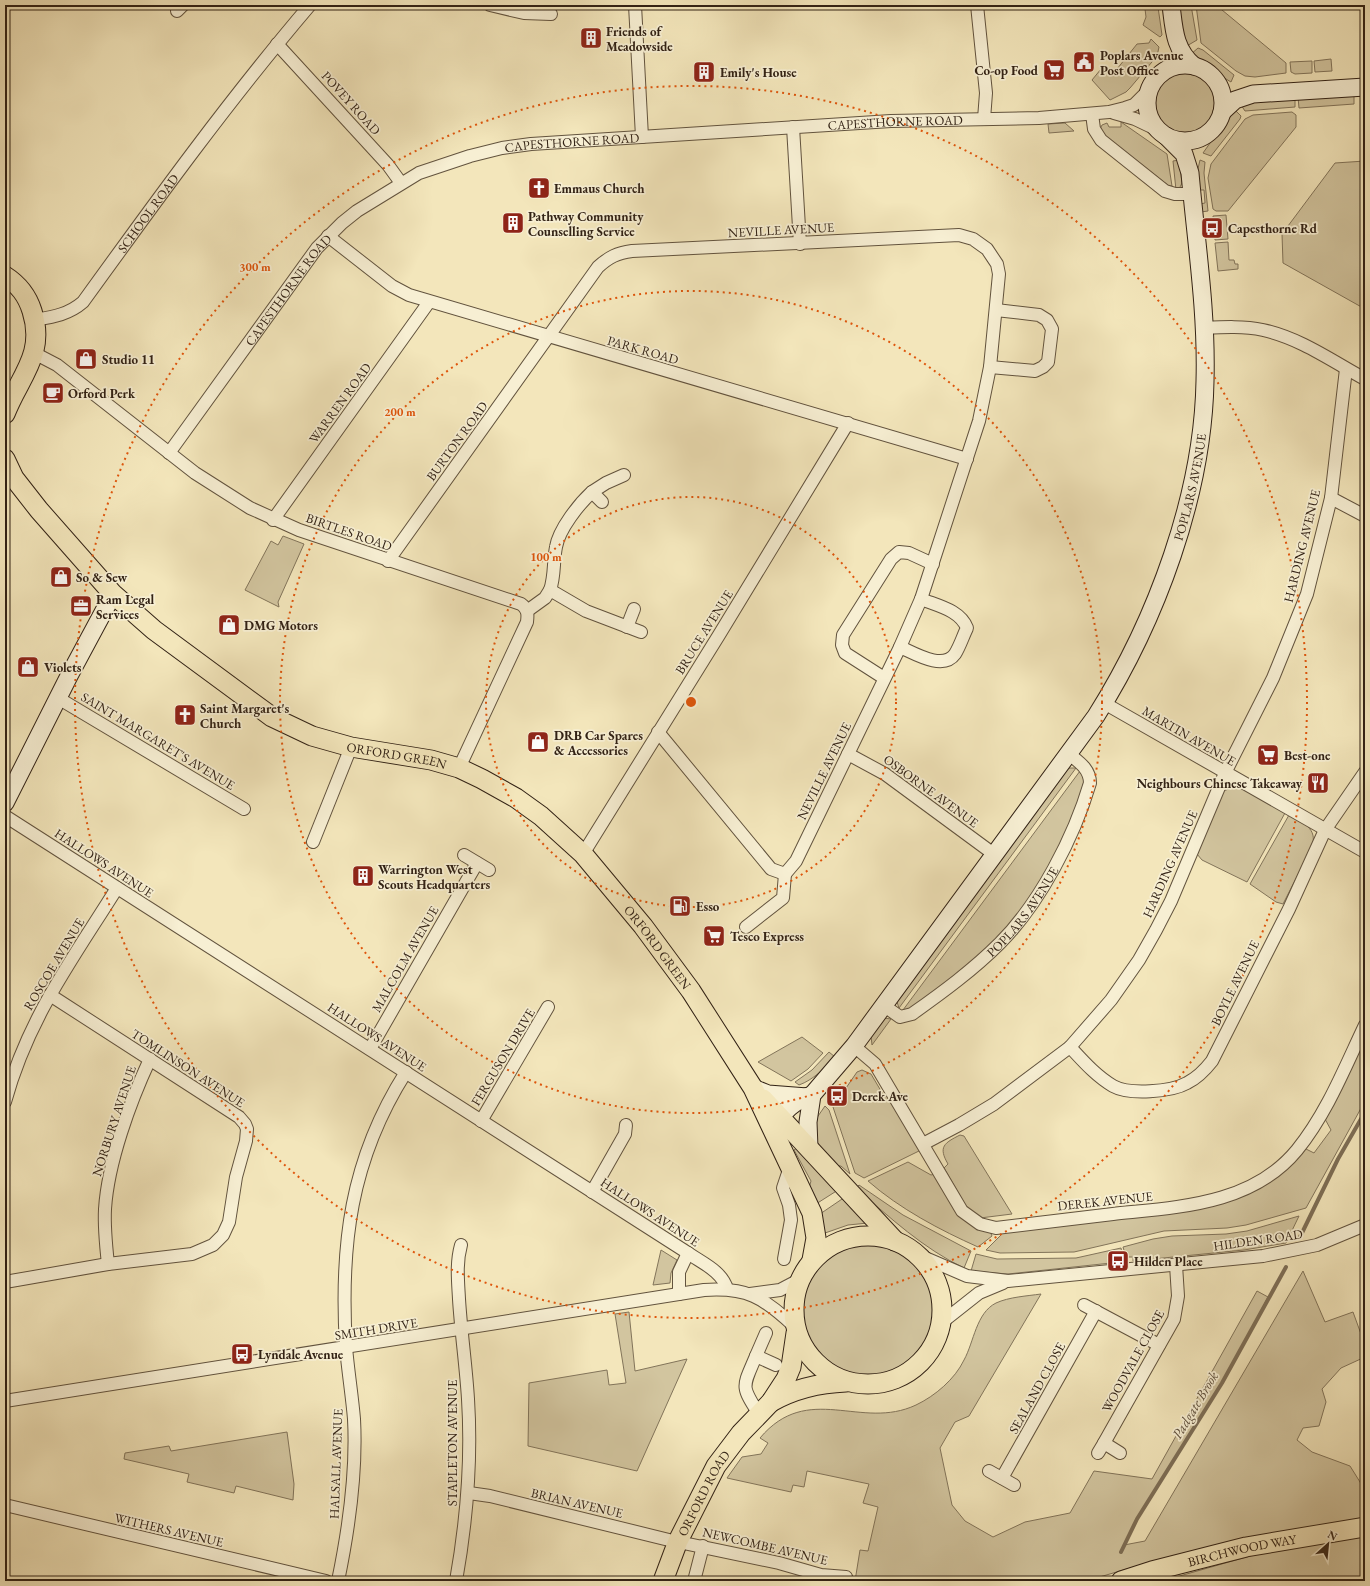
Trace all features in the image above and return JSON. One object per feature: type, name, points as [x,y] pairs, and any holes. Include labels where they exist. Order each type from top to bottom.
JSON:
[{"type":"main road","points":[[5,276],[22,291],[34,320],[36,342],[34,353],[5,414]]},
{"type":"main road","name":"ORFORD GREEN","points":[[5,459],[14,478],[38,510],[113,594],[154,630],[272,717],[312,736],[351,747],[431,760],[459,768],[516,798],[546,820],[583,854],[644,926],[690,991],[753,1088],[812,1213],[816,1227],[816,1248],[812,1260]]},
{"type":"main road","name":"ORFORD GREEN","points":[[753,1088],[895,1241]]},
{"type":"main road","points":[[859,1236],[877,1236],[895,1241],[916,1254],[927,1265],[935,1278],[940,1293],[942,1308],[941,1323],[937,1338],[930,1352],[920,1364],[907,1374],[893,1381],[862,1385],[847,1382],[830,1375],[815,1364],[804,1350],[795,1330],[793,1310],[794,1295],[799,1280],[812,1260],[826,1249],[842,1240],[859,1236]]},
{"type":"main road","name":"ORFORD ROAD","points":[[664,1581],[678,1541],[716,1466],[741,1432],[765,1408],[786,1380],[791,1367],[795,1330]]},
{"type":"main road","name":"ORFORD ROAD","points":[[765,1408],[781,1396],[810,1386],[847,1382]]},
{"type":"main road","name":"BIRCHWOOD WAY","points":[[1121,1581],[1152,1571],[1246,1547],[1365,1527]]},
{"type":"street","name":"SCHOOL ROAD","points":[[34,320],[67,313],[83,302],[206,132],[310,5]]},
{"type":"street","points":[[635,5],[642,137]]},
{"type":"street","points":[[977,5],[986,93],[984,119]]},
{"type":"street","points":[[1171,5],[1175,38],[1181,54],[1194,66],[1233,89],[1253,94]]},
{"type":"street","points":[[497,6],[524,13],[551,14]]},
{"type":"street","points":[[1175,38],[1172,54],[1148,91],[1146,101],[1151,122],[1162,133],[1177,141],[1188,141],[1200,138],[1210,132],[1217,123],[1222,112],[1223,100],[1220,88],[1214,78]]},
{"type":"street","name":"POVEY ROAD","points":[[277,44],[388,165],[401,183]]},
{"type":"street","points":[[1159,75],[1175,67],[1194,66]]},
{"type":"street","points":[[1222,112],[1235,100],[1253,94],[1365,87]]},
{"type":"street","name":"CAPESTHORNE ROAD","points":[[169,453],[317,248],[328,236],[357,211],[419,172],[502,148],[531,144],[891,121],[1039,118],[1092,114],[1109,112],[1134,105],[1148,91]]},
{"type":"street","name":"CAPESTHORNE ROAD","points":[[1109,112],[1135,118],[1162,133]]},
{"type":"street","points":[[1092,114],[1094,129],[1101,140],[1165,191],[1174,194],[1192,194]]},
{"type":"street","points":[[794,127],[800,244]]},
{"type":"street","name":"POPLARS AVENUE","points":[[1190,173],[1197,150],[1210,132]]},
{"type":"street","name":"POPLARS AVENUE","points":[[780,1117],[799,1101],[810,1096],[854,1046],[1069,754],[1104,703],[1140,637],[1160,591],[1182,522],[1201,436],[1205,382],[1205,328],[1190,173],[1184,154],[1162,133]]},
{"type":"street","name":"NEVILLE AVENUE","points":[[549,337],[598,267],[608,258],[619,253],[958,235],[966,236],[987,249],[997,264],[999,274],[990,366],[979,421],[933,564],[921,598],[900,647],[796,861],[785,874]]},
{"type":"street","name":"PARK ROAD","points":[[328,236],[392,286],[409,295],[429,302],[848,423],[967,459]]},
{"type":"street","name":"WARREN ROAD","points":[[273,520],[429,302]]},
{"type":"street","points":[[990,366],[1035,371],[1043,367],[1048,362],[1052,329],[1048,320],[1039,315],[996,310]]},
{"type":"street","points":[[1205,328],[1250,328],[1280,334],[1294,340],[1365,379]]},
{"type":"street","name":"BURTON ROAD","points":[[388,561],[549,337]]},
{"type":"street","name":"BIRTLES ROAD","points":[[34,353],[57,365],[169,453],[221,490],[273,520],[388,561],[521,604],[527,611]]},
{"type":"street","name":"HARDING AVENUE","points":[[923,1144],[994,1104],[1070,1047],[1111,1000],[1156,930],[1171,900],[1225,773],[1273,678],[1307,594],[1331,498],[1346,369]]},
{"type":"street","name":"BRUCE AVENUE","points":[[583,854],[848,423]]},
{"type":"street","points":[[459,768],[527,622],[527,611],[545,598],[550,590],[554,578],[556,546],[560,535],[575,512],[592,492],[606,483],[624,475]]},
{"type":"street","points":[[592,492],[602,502]]},
{"type":"street","points":[[1331,498],[1365,516]]},
{"type":"street","points":[[884,678],[845,653],[842,645],[843,635],[891,559],[899,552],[909,553],[933,564]]},
{"type":"street","points":[[550,590],[586,611],[641,632]]},
{"type":"street","points":[[5,803],[113,594]]},
{"type":"street","points":[[900,647],[937,662],[947,660],[954,655],[967,628],[959,615],[921,598]]},
{"type":"street","points":[[627,627],[634,610]]},
{"type":"street","name":"SAINT MARGARET'S AVENUE","points":[[58,698],[244,809]]},
{"type":"street","name":"MARTIN AVENUE","points":[[1104,703],[1365,852]]},
{"type":"street","points":[[658,732],[771,869],[785,874],[783,898],[746,927]]},
{"type":"street","points":[[313,842],[351,747]]},
{"type":"street","name":"OSBORNE AVENUE","points":[[848,754],[885,774],[995,855]]},
{"type":"street","name":"POPLARS AVENUE","points":[[883,1005],[900,1017],[912,1014],[943,992],[984,958],[1011,931],[1022,917],[1063,849],[1090,783],[1090,778],[1086,768],[1069,754]]},
{"type":"street","name":"BOYLE AVENUE","points":[[1070,1047],[1104,1080],[1126,1091],[1146,1091],[1186,1084],[1201,1074],[1212,1061],[1289,909],[1325,830],[1365,772]]},
{"type":"street","name":"HALLOWS AVENUE","points":[[5,816],[688,1253],[720,1275],[725,1281],[727,1288]]},
{"type":"street","points":[[464,855],[489,870]]},
{"type":"street","name":"MALCOLM AVENUE","points":[[370,1049],[477,863]]},
{"type":"street","name":"ROSCOE AVENUE","points":[[5,1102],[22,1050],[50,995],[66,966],[117,888]]},
{"type":"street","name":"TOMLINSON AVENUE","points":[[5,1282],[108,1264],[192,1254],[208,1248],[218,1240],[229,1222],[235,1181],[246,1141],[247,1129],[242,1119],[50,995]]},
{"type":"street","name":"FERGUSON DRIVE","points":[[481,1121],[548,1007]]},
{"type":"street","name":"DEREK AVENUE","points":[[854,1046],[875,1064],[962,1211],[971,1219],[989,1227],[1180,1207],[1207,1202],[1245,1189],[1262,1179],[1296,1151],[1321,1117],[1365,1025]]},
{"type":"street","name":"NORBURY AVENUE","points":[[108,1264],[104,1235],[107,1186],[121,1136],[141,1079],[150,1060]]},
{"type":"street","points":[[346,1348],[344,1289],[351,1204],[359,1174],[377,1125],[406,1072]]},
{"type":"street","points":[[753,1088],[768,1094],[810,1096],[808,1122],[809,1148]]},
{"type":"street","points":[[776,1138],[776,1128],[780,1117]]},
{"type":"street","points":[[592,1192],[625,1134],[626,1125]]},
{"type":"street","points":[[784,1259],[791,1220],[789,1205],[783,1188],[790,1167]]},
{"type":"street","name":"HILDEN ROAD","points":[[916,1254],[967,1276],[1008,1281],[1263,1256],[1317,1245],[1365,1225]]},
{"type":"street","name":"STAPLETON AVENUE","points":[[456,1581],[469,1493],[468,1400],[460,1329],[457,1270],[458,1254],[462,1245]]},
{"type":"street","points":[[679,1294],[679,1272],[688,1253]]},
{"type":"street","name":"WOODVALE CLOSE","points":[[1120,1453],[1101,1448],[1174,1318],[1178,1296],[1176,1265]]},
{"type":"street","name":"SMITH DRIVE","points":[[750,1294],[780,1290],[799,1280]]},
{"type":"street","name":"HILDEN ROAD","points":[[941,1323],[978,1293],[1008,1281]]},
{"type":"street","name":"SMITH DRIVE","points":[[5,1401],[679,1294],[727,1288],[750,1294],[777,1310],[795,1330]]},
{"type":"street","points":[[1084,1305],[1159,1345]]},
{"type":"street","name":"SEALAND CLOSE","points":[[1002,1478],[1096,1311]]},
{"type":"street","points":[[765,1408],[747,1396],[744,1383],[766,1333]]},
{"type":"street","name":"HALSALL AVENUE","points":[[338,1581],[348,1528],[352,1483],[354,1420],[346,1348]]},
{"type":"street","points":[[756,1356],[776,1365]]},
{"type":"street","points":[[989,1471],[1014,1485]]},
{"type":"street","name":"BRIAN AVENUE","points":[[469,1493],[490,1496],[678,1541]]},
{"type":"street","name":"WITHERS AVENUE","points":[[5,1506],[326,1581]]},
{"type":"street","name":"NEWCOMBE AVENUE","points":[[678,1541],[779,1563],[821,1575],[846,1577]]},
{"type":"street","name":"ORFORD ROAD","points":[[694,1581],[703,1546]]},
{"type":"shaded area","points":[[1191,5],[1197,40],[1185,47],[1179,6]]},
{"type":"shaded area","points":[[1196,5],[1216,5],[1286,63],[1286,73],[1255,77],[1245,76],[1236,71],[1201,43]]},
{"type":"shaded area","points":[[1158,7],[1162,35],[1160,37],[1143,25],[1146,17],[1145,9]]},
{"type":"shaded area","points":[[1151,39],[1159,47],[1157,56],[1126,92],[1110,100],[1092,80],[1101,69],[1117,69],[1137,44],[1149,43]]},
{"type":"shaded area","points":[[1198,48],[1203,50],[1234,75],[1231,82],[1198,62],[1190,55]]},
{"type":"shaded area","points":[[1331,59],[1332,71],[1315,72],[1314,61]]},
{"type":"shaded area","points":[[1312,61],[1312,73],[1295,74],[1291,72],[1290,62]]},
{"type":"shaded area","points":[[1178,72],[1190,72],[1206,81],[1213,91],[1215,103],[1213,115],[1206,125],[1190,134],[1178,134],[1167,129],[1158,120],[1153,109],[1153,97],[1158,86],[1167,77]]},
{"type":"shaded area","points":[[1354,93],[1354,104],[1299,108],[1298,97]]},
{"type":"shaded area","points":[[1295,97],[1295,107],[1245,111],[1241,105],[1248,102]]},
{"type":"shaded area","points":[[1234,109],[1241,116],[1240,119],[1211,156],[1203,153]]},
{"type":"shaded area","points":[[1292,112],[1296,115],[1296,127],[1228,211],[1216,211],[1213,209],[1208,178],[1211,164],[1245,119],[1253,115]]},
{"type":"shaded area","points":[[1121,122],[1167,154],[1172,186],[1169,186],[1105,136],[1100,129],[1102,125],[1107,123],[1109,127],[1121,127]]},
{"type":"shaded area","points":[[1065,123],[1074,131],[1049,133],[1048,124]]},
{"type":"shaded area","points":[[1179,160],[1182,183],[1179,189],[1176,190],[1173,161]]},
{"type":"shaded area","points":[[1200,160],[1205,162],[1204,173],[1208,211],[1201,212],[1200,204],[1205,203],[1204,190],[1198,190],[1197,173]]},
{"type":"shaded area","points":[[1365,161],[1365,309],[1283,263],[1282,234],[1335,163]]},
{"type":"shaded area","points":[[1226,215],[1228,239],[1215,240],[1213,216]]},
{"type":"shaded area","points":[[1228,242],[1229,260],[1234,260],[1235,264],[1238,264],[1238,269],[1218,271],[1215,243]]},
{"type":"shaded area","points":[[283,536],[304,544],[278,602],[279,607],[245,590],[271,541],[278,545]]},
{"type":"shaded area","points":[[1076,768],[899,1008],[897,1002],[1066,770]]},
{"type":"shaded area","points":[[1080,771],[1084,779],[1083,787],[1076,807],[1048,869],[1024,907],[996,940],[976,959],[910,1009],[903,1010]]},
{"type":"shaded area","points":[[1235,787],[1241,788],[1285,813],[1247,882],[1202,860],[1197,854],[1223,791]]},
{"type":"shaded area","points":[[1289,815],[1308,827],[1313,835],[1313,840],[1312,847],[1283,904],[1276,902],[1250,884]]},
{"type":"shaded area","points":[[884,1018],[891,1019],[872,1045],[871,1036]]},
{"type":"shaded area","points":[[802,1037],[823,1053],[808,1069],[791,1081],[758,1062]]},
{"type":"shaded area","points":[[1365,1038],[1365,1101],[1306,1208],[1246,1225],[1227,1228],[1164,1231],[1074,1252],[1000,1253],[986,1250],[1001,1235],[1001,1231],[1210,1206],[1304,1148],[1314,1153],[1331,1130],[1325,1119]]},
{"type":"shaded area","points":[[829,1052],[835,1057],[814,1077],[799,1085],[795,1082],[812,1070]]},
{"type":"shaded area","points":[[862,1070],[871,1074],[884,1096],[888,1096],[921,1150],[864,1178],[855,1173],[833,1107],[857,1072]]},
{"type":"shaded area","points":[[825,1106],[829,1110],[850,1174],[841,1166],[836,1166],[817,1145],[816,1119]]},
{"type":"shaded area","points":[[960,1135],[964,1136],[1012,1214],[980,1218],[966,1206],[944,1168],[948,1164],[943,1153],[944,1146]]},
{"type":"shaded area","points":[[798,1147],[838,1190],[816,1204],[809,1188],[811,1181],[794,1150]]},
{"type":"shaded area","points":[[908,1162],[931,1175],[935,1174],[954,1204],[990,1231],[992,1236],[978,1247],[907,1210],[868,1181]]},
{"type":"shaded area","points":[[859,1185],[903,1215],[971,1251],[964,1268],[935,1252],[907,1232],[856,1188]]},
{"type":"shaded area","points":[[845,1197],[868,1223],[848,1225],[825,1233],[820,1214]]},
{"type":"shaded area","points":[[1299,1216],[1286,1243],[1244,1250],[1133,1261],[1133,1257],[1126,1257],[1123,1247],[1153,1239],[1172,1236],[1226,1234],[1247,1231]]},
{"type":"shaded area","points":[[875,1244],[888,1246],[916,1263],[933,1291],[935,1311],[933,1331],[916,1359],[888,1376],[861,1378],[848,1376],[820,1359],[803,1331],[801,1304],[803,1291],[820,1263],[848,1246]]},
{"type":"shaded area","points":[[1121,1248],[1123,1258],[1111,1260],[1111,1263],[1008,1274],[971,1271],[976,1254],[997,1259],[1076,1258]]},
{"type":"shaded area","points":[[661,1250],[677,1260],[671,1273],[670,1283],[653,1285]]},
{"type":"shaded area","points":[[1303,1271],[1325,1322],[1353,1312],[1361,1334],[1365,1332],[1365,1357],[1341,1368],[1322,1389],[1326,1402],[1319,1426],[1303,1428],[1297,1440],[1312,1452],[1350,1466],[1365,1490],[1365,1520],[1246,1540],[1137,1566],[1086,1581],[855,1581],[860,1550],[868,1551],[878,1507],[863,1503],[869,1484],[807,1471],[804,1487],[793,1485],[791,1492],[727,1478],[742,1457],[761,1454],[768,1443],[760,1438],[778,1421],[797,1412],[816,1409],[875,1413],[895,1412],[916,1405],[930,1397],[950,1380],[960,1367],[976,1328],[989,1308],[996,1303],[1007,1299],[1041,1294],[969,1416],[955,1422],[940,1448],[952,1505],[965,1521],[993,1537],[1025,1522],[1070,1513],[1094,1471],[1152,1479],[1257,1291],[1268,1297],[1222,1383],[1137,1519],[1124,1545],[1145,1541]]},
{"type":"shaded area","points":[[629,1312],[635,1371],[687,1359],[637,1471],[528,1446],[529,1383],[607,1370],[609,1385],[626,1383],[615,1314]]},
{"type":"shaded area","points":[[287,1432],[294,1484],[293,1500],[236,1486],[234,1493],[187,1482],[189,1474],[124,1459],[125,1453],[169,1446],[171,1451]]},
{"type":"shaded area","points":[[1365,1533],[1365,1581],[1162,1581],[1271,1550]]},
{"type":"waterway","name":"Padgate Brook","points":[[1300,1237],[1338,1159],[1365,1112]]},
{"type":"waterway","name":"Padgate Brook","points":[[1121,1552],[1137,1519],[1222,1383],[1286,1267]]},
{"type":"place","name":"Friends of Meadowside","points":[[591,38]]},
{"type":"place","name":"Poplars Avenue Post Office","points":[[1084,62]]},
{"type":"place","name":"Co-op Food","points":[[1054,70]]},
{"type":"place","name":"Emily's House","points":[[704,72]]},
{"type":"place","name":"Emmaus Church","points":[[539,188]]},
{"type":"place","name":"Pathway Community Counselling Service","points":[[513,223]]},
{"type":"place","name":"Capesthorne Rd","points":[[1212,228]]},
{"type":"place","name":"Studio 11","points":[[86,359]]},
{"type":"place","name":"Orford Perk","points":[[53,393]]},
{"type":"place","name":"So & Sew","points":[[61,577]]},
{"type":"place","name":"Ram Legal Services","points":[[81,606]]},
{"type":"place","name":"DMG Motors","points":[[229,625]]},
{"type":"place","name":"Violets","points":[[28,667]]},
{"type":"place","name":"Saint Margaret's Church","points":[[185,715]]},
{"type":"place","name":"DRB Car Spares & Accessories","points":[[538,742]]},
{"type":"place","name":"Best-one","points":[[1268,755]]},
{"type":"place","name":"Neighbours Chinese Takeaway","points":[[1318,783]]},
{"type":"place","name":"Warrington West Scouts Headquarters","points":[[363,876]]},
{"type":"place","name":"Esso","points":[[680,906]]},
{"type":"place","name":"Tesco Express","points":[[714,936]]},
{"type":"place","name":"Derek Ave","points":[[837,1096]]},
{"type":"place","name":"Hilden Place","points":[[1118,1261]]},
{"type":"place","name":"Lyndale Avenue","points":[[242,1354]]}]
